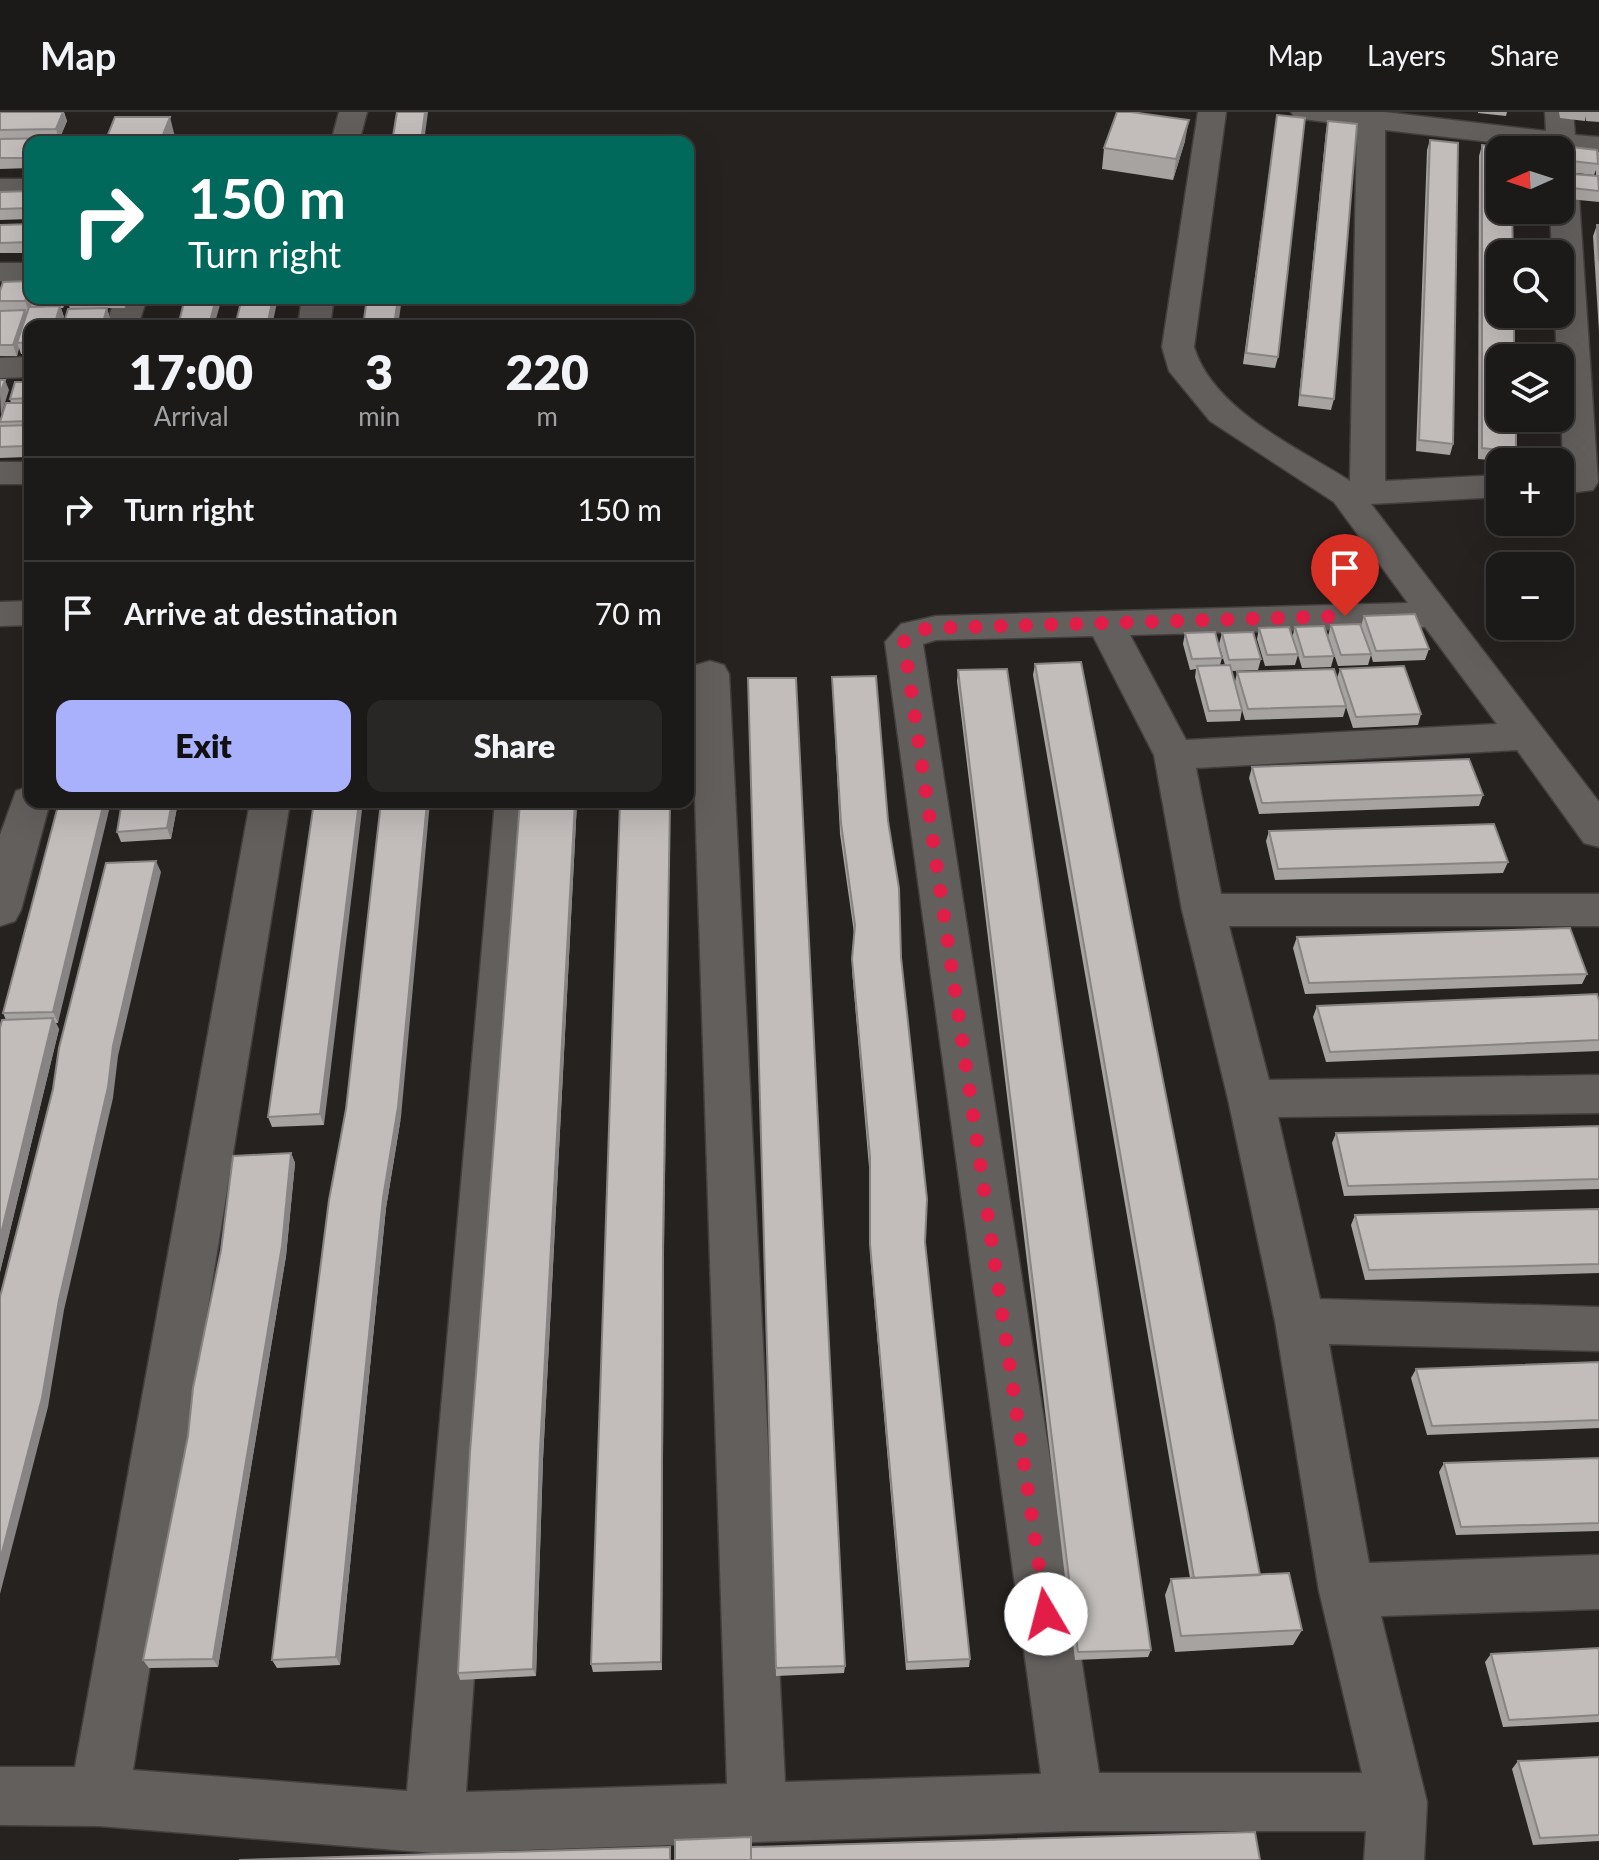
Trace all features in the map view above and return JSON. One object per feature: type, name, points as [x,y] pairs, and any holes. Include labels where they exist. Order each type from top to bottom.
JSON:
[{"type":"street","points":[[347,136],[353,112]]},
{"type":"street","points":[[1212,112],[1178,347],[1185,371],[1222,414],[1357,493],[1436,614],[1599,832]]},
{"type":"street","points":[[1305,112],[1560,127],[1599,146]]},
{"type":"street","points":[[1357,493],[1371,116]]},
{"type":"street","points":[[1560,127],[1581,482],[1574,482]]},
{"type":"street","points":[[0,188],[24,188]]},
{"type":"street","points":[[1565,227],[1599,231]]},
{"type":"street","points":[[0,272],[24,272]]},
{"type":"street","points":[[0,368],[24,367]]},
{"type":"street","points":[[0,473],[24,473]]},
{"type":"street","points":[[1357,493],[1486,487]]},
{"type":"street","points":[[0,614],[24,613]]},
{"type":"street","points":[[1074,1802],[904,642],[920,629],[1104,621],[1436,614]]},
{"type":"street","points":[[1104,621],[1174,755],[1203,910],[1251,1099],[1300,1321],[1347,1591],[1398,1802],[1394,1860]]},
{"type":"street","points":[[710,674],[757,1813]]},
{"type":"street","points":[[1174,755],[1527,736]]},
{"type":"street","points":[[0,910],[28,808]]},
{"type":"street","points":[[99,1797],[269,808]]},
{"type":"street","points":[[434,1823],[515,808]]},
{"type":"street","points":[[1203,910],[1599,910]]},
{"type":"street","points":[[1251,1099],[1599,1094]]},
{"type":"street","points":[[1300,1321],[1599,1329]]},
{"type":"street","points":[[1347,1591],[1599,1582]]},
{"type":"street","points":[[0,1796],[99,1797],[434,1823],[1074,1802],[1398,1802]]},
{"type":"building","points":[[0,112],[63,112],[56,129],[0,130]]},
{"type":"building","points":[[397,112],[425,112],[422,136],[393,136]]},
{"type":"building","points":[[1117,112],[1189,120],[1176,159],[1104,148]]},
{"type":"building","points":[[1277,115],[1305,118],[1278,357],[1246,353]]},
{"type":"building","points":[[115,117],[170,117],[162,136],[107,136]]},
{"type":"building","points":[[1328,121],[1357,124],[1334,399],[1300,395]]},
{"type":"building","points":[[0,139],[24,139],[24,158],[0,158]]},
{"type":"building","points":[[1430,140],[1458,143],[1453,444],[1419,440]]},
{"type":"building","points":[[1482,145],[1486,145],[1486,224],[1512,224],[1513,240],[1486,240],[1486,328],[1514,328],[1514,344],[1486,344],[1486,432],[1516,432],[1516,448],[1482,448]]},
{"type":"building","points":[[1574,147],[1597,150],[1598,164],[1574,161]]},
{"type":"building","points":[[1574,174],[1598,176],[1599,191],[1574,188]]},
{"type":"building","points":[[24,191],[24,208],[0,209],[0,192]]},
{"type":"building","points":[[24,224],[24,242],[0,243],[0,225]]},
{"type":"building","points":[[24,281],[24,301],[0,301],[3,282]]},
{"type":"building","points":[[184,304],[214,304],[210,320],[180,320]]},
{"type":"building","points":[[240,304],[272,304],[268,320],[236,320]]},
{"type":"building","points":[[366,304],[397,304],[395,320],[364,320]]},
{"type":"building","points":[[60,306],[56,320],[25,320],[29,307]]},
{"type":"building","points":[[107,308],[104,320],[65,320],[68,309]]},
{"type":"building","points":[[25,310],[13,345],[0,345],[0,311]]},
{"type":"building","points":[[24,322],[24,342],[17,343]]},
{"type":"building","points":[[15,382],[24,382],[24,398],[10,399]]},
{"type":"building","points":[[6,403],[24,403],[24,421],[0,422]]},
{"type":"building","points":[[24,425],[23,446],[0,447],[0,426]]},
{"type":"building","points":[[1415,614],[1429,649],[1376,651],[1364,616]]},
{"type":"building","points":[[1360,624],[1371,654],[1341,655],[1331,625]]},
{"type":"building","points":[[1324,626],[1334,656],[1304,657],[1295,627]]},
{"type":"building","points":[[1289,627],[1298,654],[1267,655],[1259,628]]},
{"type":"building","points":[[1215,632],[1222,658],[1192,659],[1185,633]]},
{"type":"building","points":[[1253,632],[1261,659],[1229,660],[1222,633]]},
{"type":"building","points":[[1081,662],[1260,1575],[1194,1578],[1035,664]]},
{"type":"building","points":[[1230,665],[1242,710],[1209,711],[1197,666]]},
{"type":"building","points":[[1404,666],[1421,714],[1356,717],[1340,669]]},
{"type":"building","points":[[1007,669],[1151,1650],[1078,1652],[958,670]]},
{"type":"building","points":[[1334,669],[1346,706],[1248,709],[1237,672]]},
{"type":"building","points":[[876,676],[927,1199],[925,1242],[970,1659],[907,1662],[870,1244],[870,1157],[852,959],[855,925],[841,823],[832,677]]},
{"type":"building","points":[[748,678],[796,678],[845,1666],[776,1668]]},
{"type":"building","points":[[1469,759],[1483,795],[1262,803],[1252,767]]},
{"type":"building","points":[[57,808],[103,808],[53,1012],[3,1013]]},
{"type":"building","points":[[121,808],[171,808],[167,828],[117,832]]},
{"type":"building","points":[[313,808],[358,808],[320,1114],[268,1117]]},
{"type":"building","points":[[380,808],[426,808],[398,1107],[383,1198],[336,1657],[272,1660],[329,1200],[346,1109]]},
{"type":"building","points":[[520,808],[575,808],[540,1450],[533,1669],[458,1673],[470,1452]]},
{"type":"building","points":[[620,808],[670,808],[661,1662],[591,1664]]},
{"type":"building","points":[[1494,824],[1508,862],[1278,869],[1269,831]]},
{"type":"building","points":[[156,861],[59,1300],[42,1398],[0,1560],[0,1297],[106,863]]},
{"type":"building","points":[[1570,928],[1587,974],[1309,983],[1297,937]]},
{"type":"building","points":[[1597,994],[1599,1040],[1330,1052],[1317,1006]]},
{"type":"building","points":[[53,1018],[0,1238],[0,1028],[2,1020]]},
{"type":"building","points":[[1599,1126],[1599,1179],[1348,1186],[1336,1133]]},
{"type":"building","points":[[291,1153],[282,1246],[213,1659],[143,1660],[188,1436],[193,1388],[221,1250],[233,1156]]},
{"type":"building","points":[[1599,1209],[1599,1264],[1369,1270],[1355,1215]]},
{"type":"building","points":[[1599,1362],[1599,1420],[1432,1426],[1416,1369]]},
{"type":"building","points":[[1599,1458],[1599,1523],[1461,1527],[1444,1463]]},
{"type":"building","points":[[1289,1573],[1302,1630],[1181,1636],[1171,1579]]},
{"type":"building","points":[[1599,1648],[1599,1715],[1509,1720],[1491,1654]]},
{"type":"building","points":[[1599,1757],[1599,1835],[1540,1838],[1518,1761]]},
{"type":"building","points":[[1255,1832],[1260,1860],[751,1860],[751,1847]]},
{"type":"building","points":[[751,1837],[751,1860],[675,1860],[675,1840]]},
{"type":"building","points":[[670,1847],[670,1860],[239,1860]]},
{"type":"route","points":[[1046,1614],[904,642],[920,629],[936,628],[1345,616]]}]
